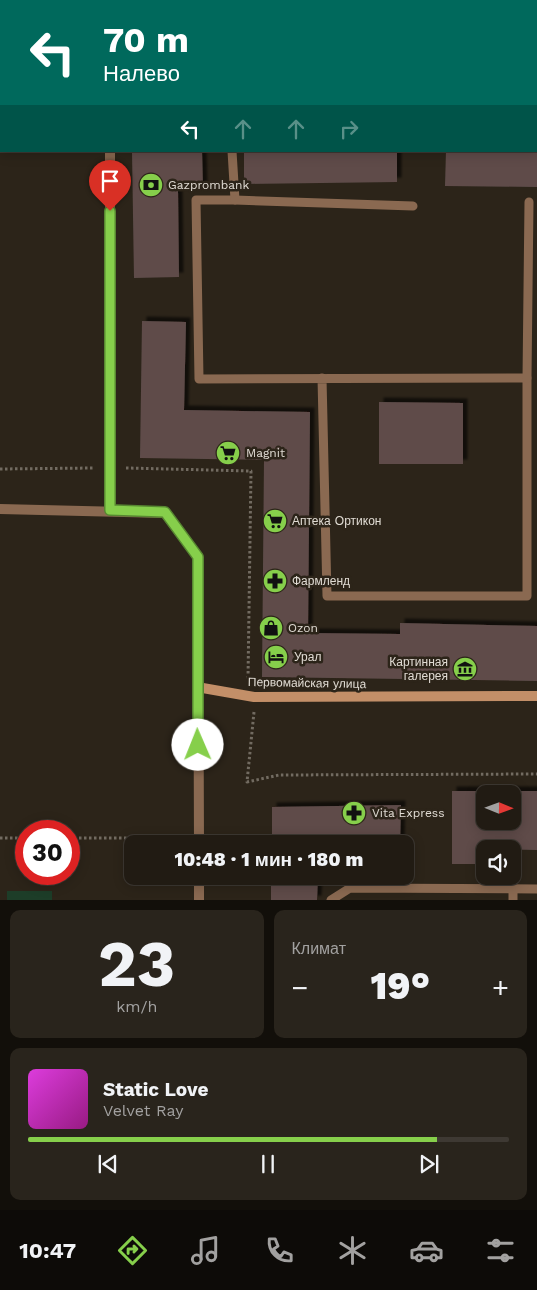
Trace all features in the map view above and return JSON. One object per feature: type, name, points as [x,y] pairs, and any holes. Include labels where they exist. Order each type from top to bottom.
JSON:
[{"type":"street","points":[[110,152],[110,510]]},
{"type":"street","points":[[0,509],[165,512],[198,557],[199,835]]},
{"type":"street","name":"Первомайская улица","points":[[197,688],[254,697],[537,696]]},
{"type":"street","points":[[199,885],[199,900]]},
{"type":"lane","points":[[232,152],[235,200]]},
{"type":"lane","points":[[412,206],[196,200],[199,379],[527,378]]},
{"type":"lane","points":[[322,378],[327,596],[527,596],[528,202]]},
{"type":"lane","points":[[332,900],[350,888],[537,889]]},
{"type":"lane","points":[[513,889],[513,900]]},
{"type":"path","points":[[0,469],[109,468],[250,471],[248,682],[254,697],[247,782],[279,775],[537,774]]},
{"type":"path","points":[[0,838],[15,838]]},
{"type":"path","points":[[80,838],[124,838]]},
{"type":"green space","points":[[7,891],[52,891],[52,900],[7,900]]},
{"type":"building","points":[[132,152],[202,152],[203,189],[178,190],[179,277],[134,278]]},
{"type":"building","points":[[244,152],[397,152],[397,182],[244,184]]},
{"type":"building","points":[[446,152],[537,152],[537,187],[445,186]]},
{"type":"building","points":[[142,321],[186,322],[184,410],[310,412],[308,633],[400,634],[400,623],[537,626],[537,681],[262,677],[264,460],[140,458]]},
{"type":"building","points":[[379,402],[463,403],[463,464],[379,464]]},
{"type":"building","points":[[452,791],[476,791],[476,830],[521,830],[521,791],[537,791],[537,850],[521,850],[521,840],[476,840],[476,864],[452,864]]},
{"type":"building","points":[[401,805],[400,835],[272,835],[272,807]]},
{"type":"building","points":[[271,885],[318,885],[317,900],[271,900]]},
{"type":"place","name":"Gazprombank","points":[[151,185]]},
{"type":"place","name":"Magnit","points":[[228,453]]},
{"type":"place","name":"Аптека Ортикон","points":[[275,521]]},
{"type":"place","name":"Фармленд","points":[[275,581]]},
{"type":"place","name":"Ozon","points":[[271,628]]},
{"type":"place","name":"Урал","points":[[276,657]]},
{"type":"place","name":"Картинная галерея","points":[[465,669]]},
{"type":"place","name":"Vita Express","points":[[354,813]]},
{"type":"route","points":[[110,211],[110,510],[165,512],[198,557],[198,745]]}]
